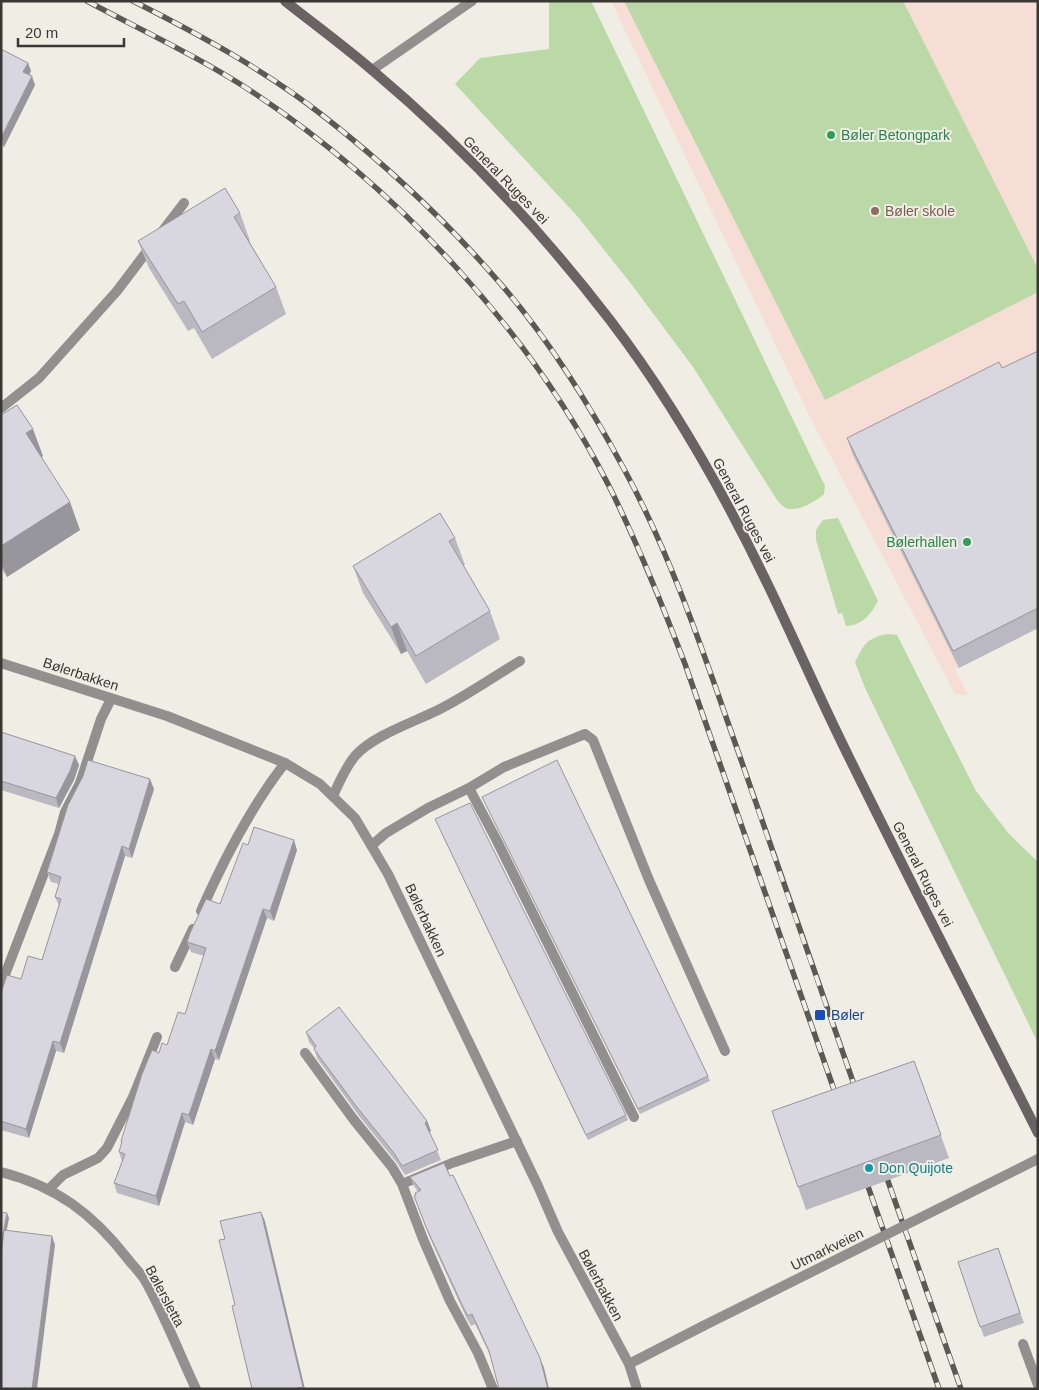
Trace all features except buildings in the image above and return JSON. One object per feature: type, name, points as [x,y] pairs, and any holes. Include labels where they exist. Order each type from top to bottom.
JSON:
[{"type":"main road","name":"General Ruges vei","points":[[285,1],[372,70],[446,137],[512,204],[567,266],[611,322],[657,386],[699,455],[768,584],[842,742],[1038,1133]]},
{"type":"street","points":[[372,70],[472,1]]},
{"type":"street","points":[[1,408],[39,378],[77,336],[117,291],[184,203]]},
{"type":"street","points":[[333,796],[342,776],[355,756],[370,744],[440,709],[520,661]]},
{"type":"street","name":"Bølerbakken","points":[[1,663],[167,716],[285,763],[320,784],[355,818],[388,874],[517,1141],[558,1232],[629,1364],[637,1389]]},
{"type":"street","points":[[1,985],[65,812],[80,783],[101,719],[111,699]]},
{"type":"street","points":[[372,845],[428,808],[469,788],[504,767],[585,734],[593,740],[648,880],[725,1051]]},
{"type":"street","points":[[176,967],[236,837],[251,810],[285,763]]},
{"type":"street","points":[[469,788],[501,848],[634,1117]]},
{"type":"street","points":[[49,1189],[62,1175],[98,1158],[107,1148],[133,1097],[157,1037]]},
{"type":"street","points":[[305,1053],[354,1120],[392,1167],[402,1184],[450,1301],[478,1353],[493,1389]]},
{"type":"street","points":[[402,1184],[452,1163],[517,1141]]},
{"type":"street","name":"Utmarkveien","points":[[629,1364],[1038,1160]]},
{"type":"street","name":"Bølersletta","points":[[1,1172],[26,1178],[60,1194],[91,1218],[117,1245],[145,1280],[196,1389]]},
{"type":"street","points":[[1023,1344],[1038,1385]]},
{"type":"shaded area","name":"Bøler skole","points":[[611,1],[1038,1],[1038,629],[955,669],[968,695],[955,694],[812,421]]},
{"type":"green space","points":[[552,1],[591,1],[825,486],[824,494],[812,503],[801,508],[790,509],[784,507],[777,500],[693,367],[632,285],[578,217],[455,84],[480,58],[549,49],[549,3]]},
{"type":"green space","name":"Bøler Betongpark","points":[[624,1],[903,1],[1038,269],[1038,292],[825,400]]},
{"type":"green space","points":[[838,518],[878,601],[866,618],[857,624],[846,626],[842,613],[838,614],[816,540],[816,530],[823,520]]},
{"type":"green space","points":[[887,634],[897,635],[976,791],[1009,834],[1038,862],[1038,1043],[865,688],[855,662],[861,650],[870,640]]},
{"type":"railway","points":[[87,1],[237,82],[310,133],[411,220],[501,320],[541,373],[577,429],[609,486],[658,597],[685,664],[838,1101]]},
{"type":"railway","points":[[133,1],[257,69],[304,101],[372,156],[438,217],[499,282],[517,303],[567,372],[597,420],[642,503],[673,573],[714,682],[858,1096]]},
{"type":"railway","points":[[883,1167],[961,1389]]},
{"type":"railway","points":[[864,1175],[939,1389]]},
{"type":"place","name":"Bøler Betongpark","points":[[831,135]]},
{"type":"place","name":"Bøler skole","points":[[875,211]]},
{"type":"place","name":"Bølerhallen","points":[[967,542]]},
{"type":"place","name":"Bøler","points":[[820,1015]]},
{"type":"place","name":"Don Quijote","points":[[869,1168]]}]
